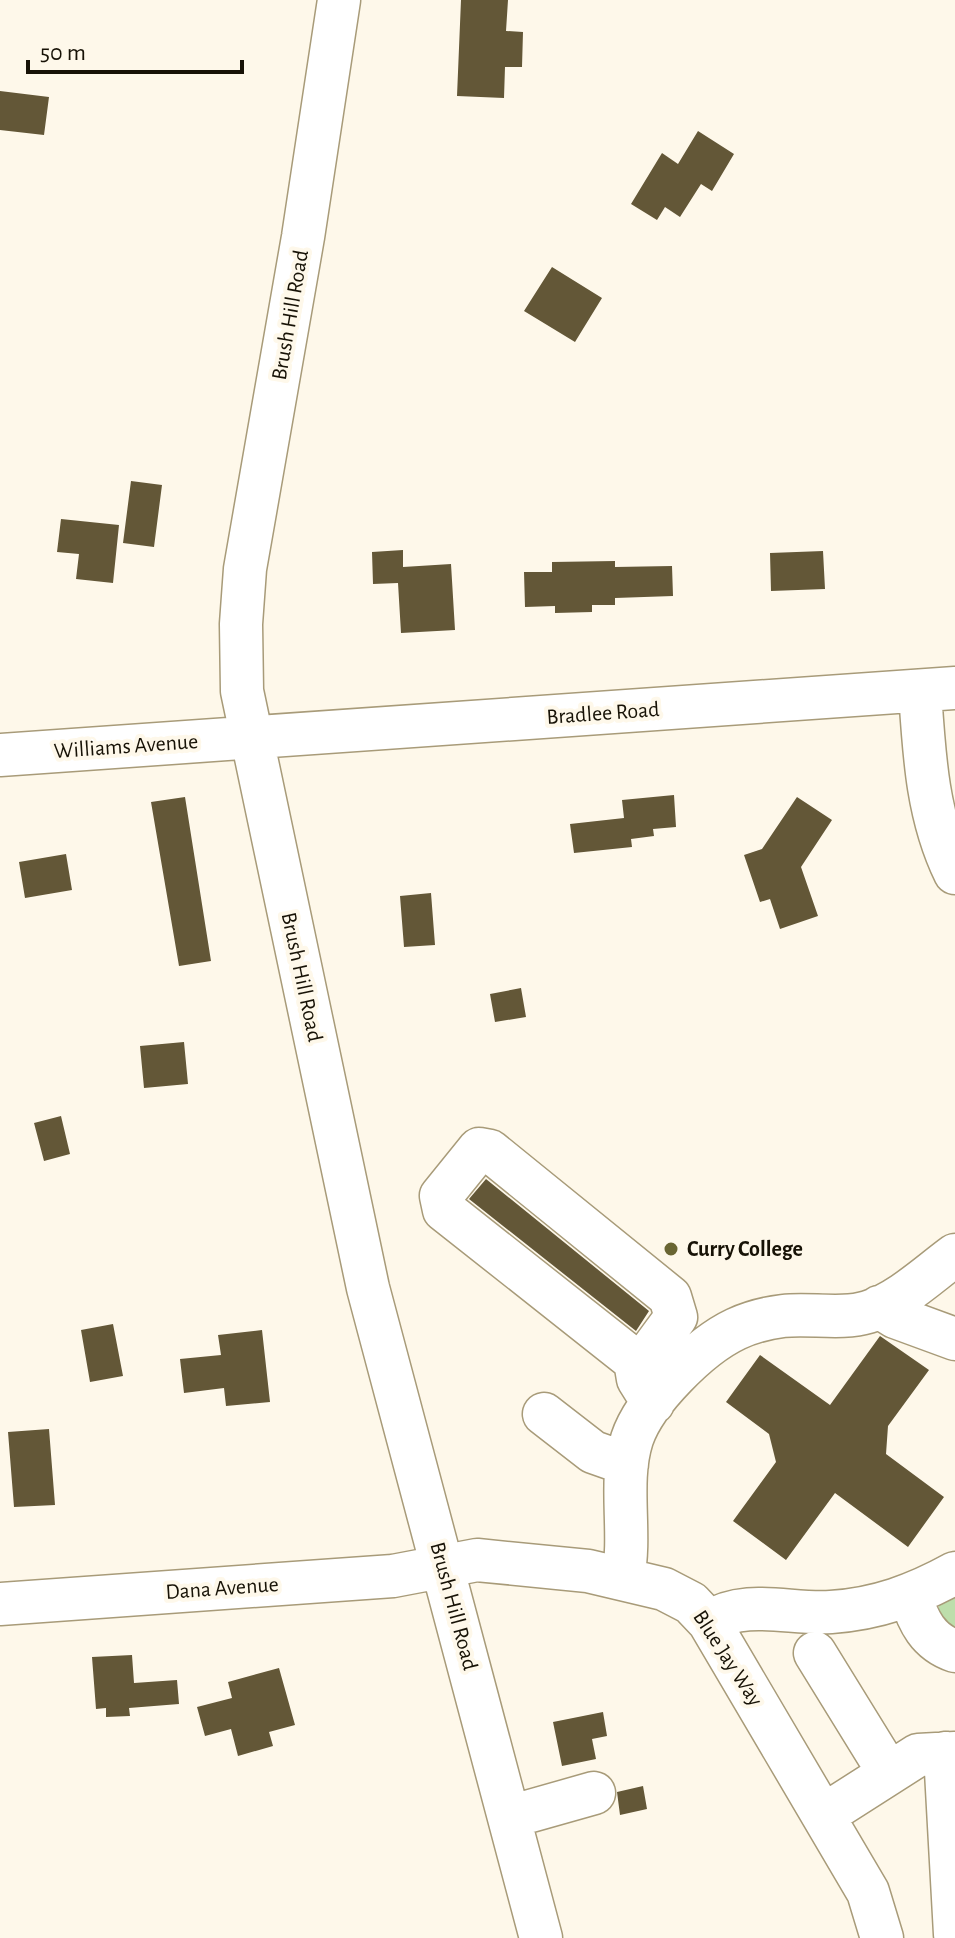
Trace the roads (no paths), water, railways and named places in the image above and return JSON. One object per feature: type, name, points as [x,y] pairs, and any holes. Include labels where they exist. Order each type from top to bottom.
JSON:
[{"type":"street","name":"Brush Hill Road","points":[[339,0],[303,237],[245,569],[241,675],[361,1260],[541,1938]]},
{"type":"street","name":"Bradlee Road","points":[[252,737],[937,689]]},
{"type":"street","points":[[937,689],[926,777],[945,853],[955,873]]},
{"type":"street","name":"Williams Avenue","points":[[0,755],[252,737]]},
{"type":"street","points":[[623,1578],[627,1464],[645,1387],[676,1317],[670,1297],[490,1151],[479,1149],[441,1196],[444,1210],[635,1361],[645,1387]]},
{"type":"street","points":[[645,1387],[735,1330],[770,1318],[810,1314],[852,1315],[879,1307],[955,1255]]},
{"type":"street","points":[[879,1307],[895,1317],[955,1339]]},
{"type":"street","points":[[544,1414],[593,1452],[627,1464]]},
{"type":"street","name":"Blue Jay Way","points":[[443,1566],[477,1560],[560,1567],[623,1578],[678,1595],[691,1603],[709,1622],[868,1892],[882,1938]]},
{"type":"street","name":"Dana Avenue","points":[[0,1604],[393,1576],[443,1566]]},
{"type":"street","points":[[709,1622],[740,1609],[830,1612],[872,1607],[910,1595],[955,1573]]},
{"type":"street","points":[[910,1595],[925,1631],[939,1645],[955,1651]]},
{"type":"street","points":[[815,1653],[889,1773]]},
{"type":"street","points":[[824,1815],[918,1755],[950,1753],[955,1934]]},
{"type":"street","points":[[509,1817],[594,1793]]},
{"type":"place","name":"Curry College","points":[[671,1249]]}]
